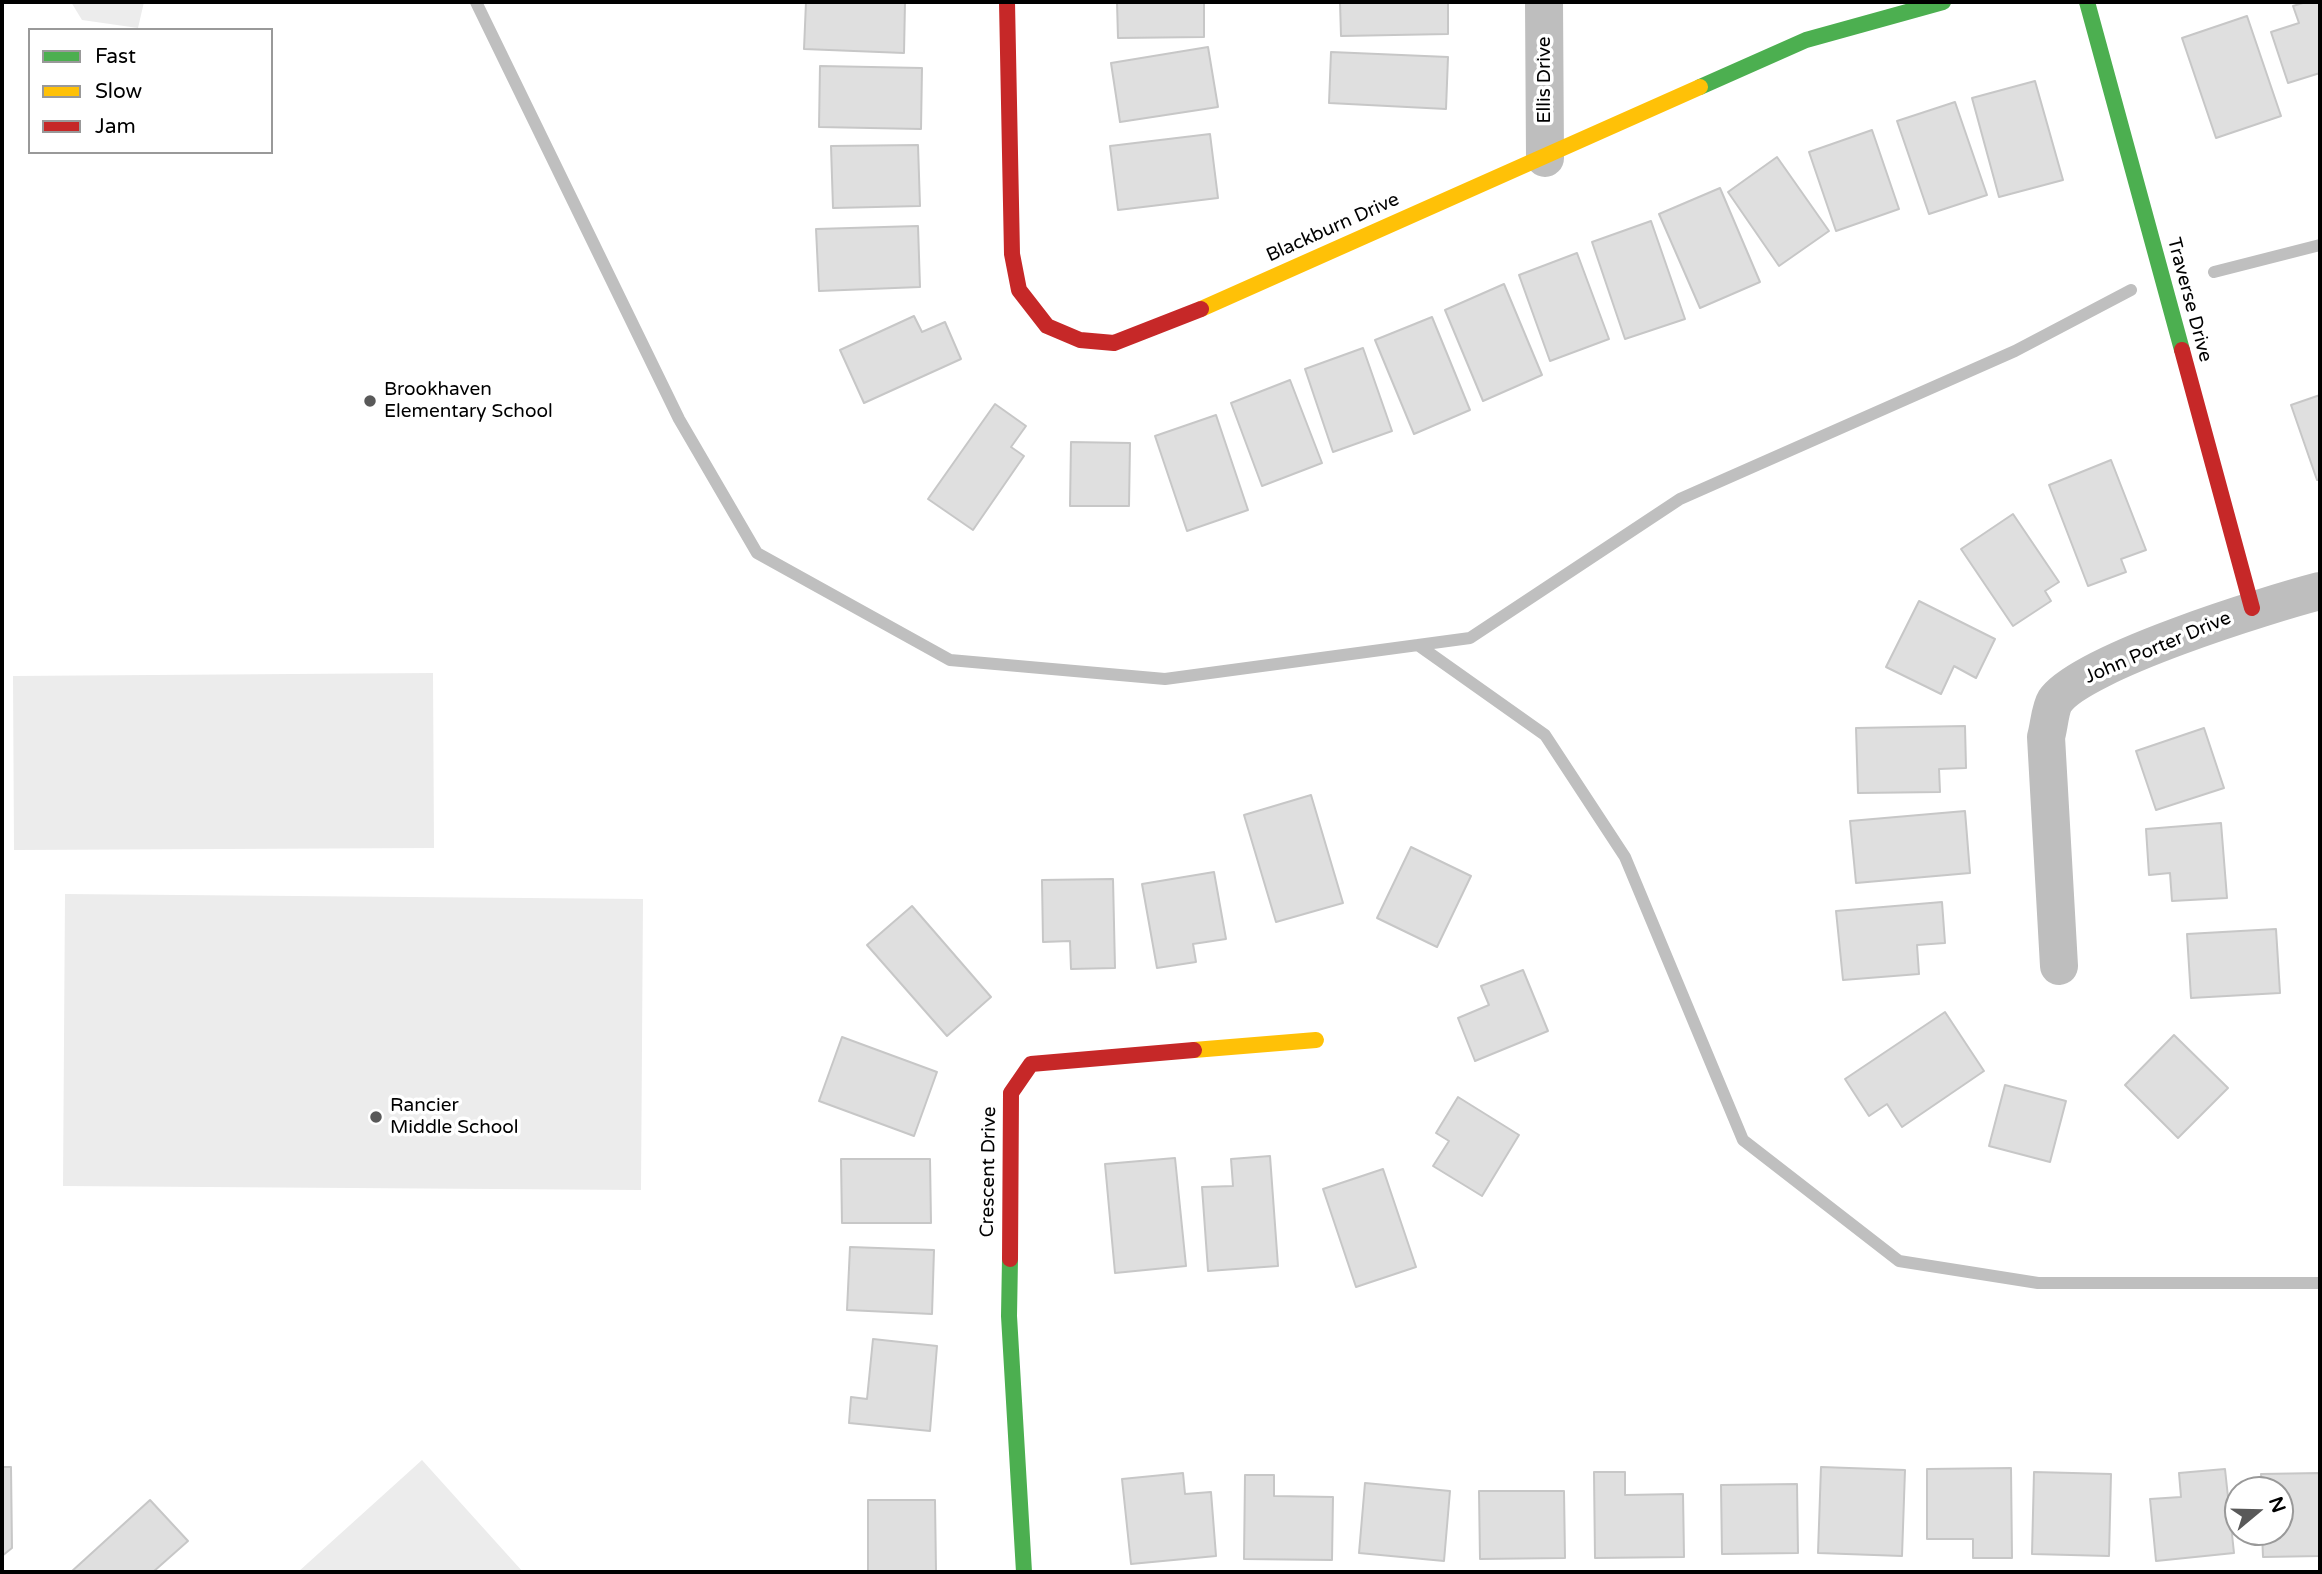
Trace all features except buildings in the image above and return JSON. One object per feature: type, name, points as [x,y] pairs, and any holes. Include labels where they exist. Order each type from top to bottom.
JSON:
[{"type":"street","name":"Blackburn Drive","points":[[1007,2],[1012,254],[1019,290],[1047,326],[1080,340],[1114,342],[1168,324],[1806,40],[1943,2]]},
{"type":"street","name":"Ellis Drive","points":[[1544,2],[1545,158]]},
{"type":"street","name":"Traverse Drive","points":[[2087,2],[2252,608]]},
{"type":"street","name":"John Porter Drive","points":[[2059,966],[2046,737],[2055,701],[2084,676],[2252,608],[2320,590]]},
{"type":"street","name":"Crescent Drive","points":[[1024,1572],[1009,1316],[1011,1093],[1031,1064],[1316,1040]]},
{"type":"shaded area","points":[[71,2],[144,2],[138,28],[82,20]]},
{"type":"shaded area","points":[[433,673],[434,848],[14,850],[13,676]]},
{"type":"shaded area","points":[[65,894],[643,899],[641,1190],[63,1186]]},
{"type":"shaded area","points":[[422,1460],[523,1572],[298,1572]]},
{"type":"waterway","points":[[476,2],[679,419],[757,553],[950,660],[1165,679],[1470,638],[1680,499],[2015,351],[2131,290]]},
{"type":"waterway","points":[[2214,272],[2320,245]]},
{"type":"waterway","points":[[1418,645],[1545,735],[1625,857],[1743,1140],[1899,1261],[2038,1283],[2320,1283]]},
{"type":"traffic: fast","points":[[1700,87],[1806,40],[1943,2]]},
{"type":"traffic: fast","points":[[2087,2],[2182,350]]},
{"type":"traffic: fast","points":[[1010,1259],[1009,1316],[1024,1572]]},
{"type":"traffic: slow","points":[[1201,309],[1700,87]]},
{"type":"traffic: slow","points":[[1194,1050],[1316,1040]]},
{"type":"traffic: jam","points":[[1007,2],[1012,254],[1019,290],[1047,326],[1080,340],[1114,343],[1201,309]]},
{"type":"traffic: jam","points":[[2182,350],[2252,608]]},
{"type":"traffic: jam","points":[[1010,1259],[1011,1093],[1031,1064],[1194,1050]]},
{"type":"place","name":"Brookhaven Elementary School","points":[[370,401]]},
{"type":"place","name":"Rancier Middle School","points":[[376,1117]]}]
